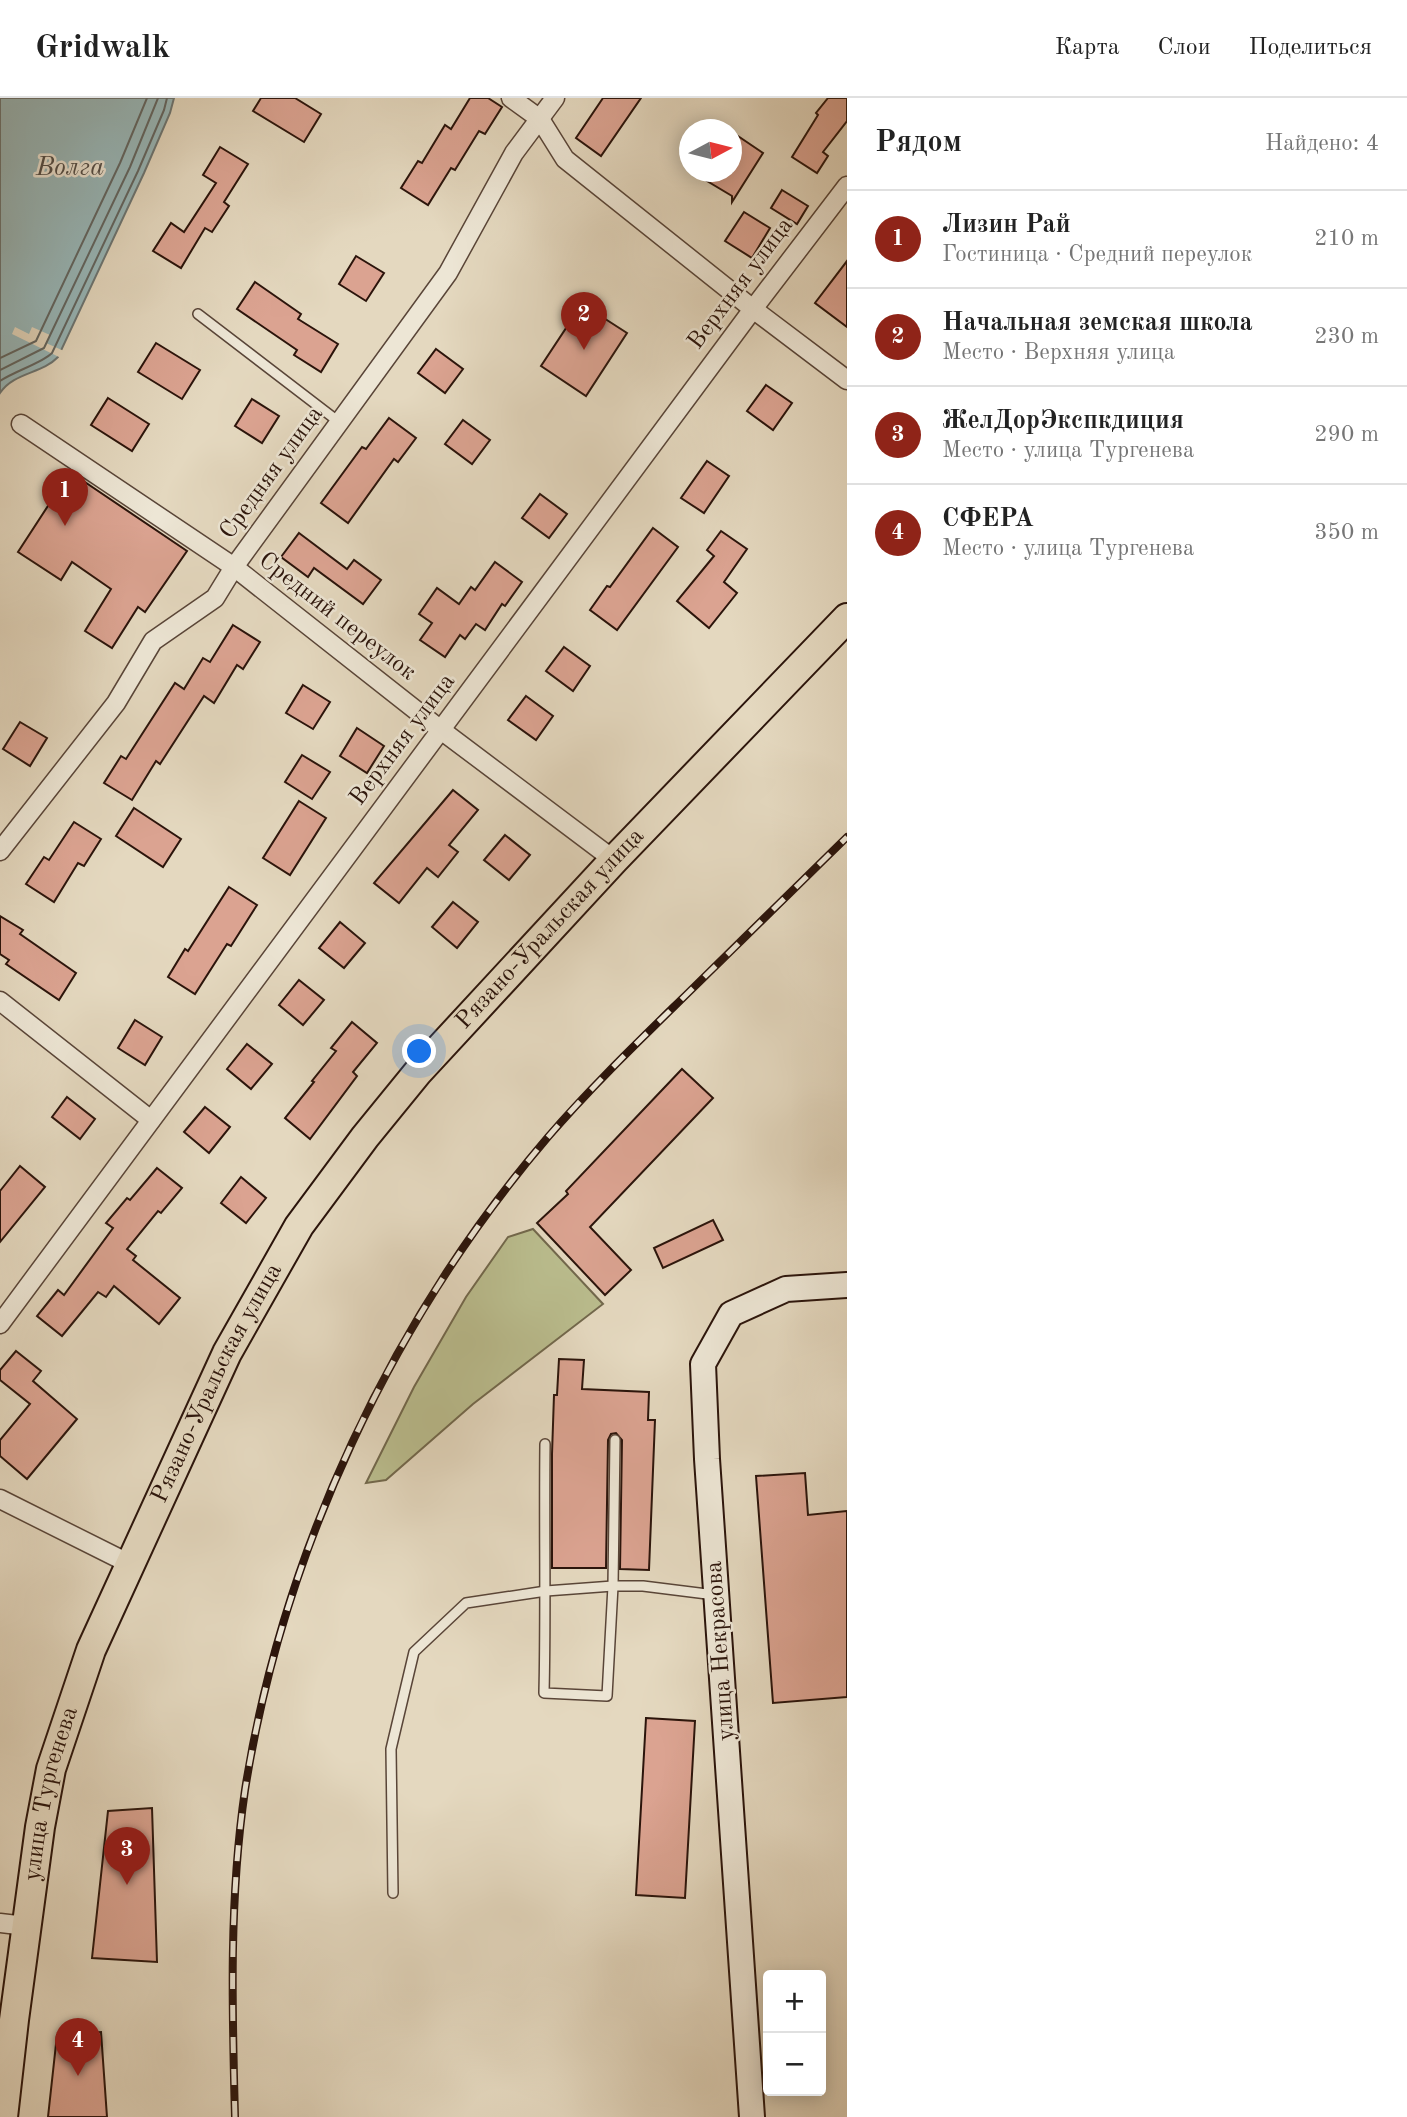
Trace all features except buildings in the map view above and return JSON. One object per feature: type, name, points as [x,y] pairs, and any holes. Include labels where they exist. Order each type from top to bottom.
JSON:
[{"type":"main road","name":"Рязано-Уральская улица","points":[[130,1564],[228,1353],[299,1226],[365,1137],[418,1072],[614,860],[847,618]]},
{"type":"main road","name":"улица Тургенева","points":[[4,2117],[13,1925],[40,1827],[51,1769],[91,1650],[130,1564]]},
{"type":"street","points":[[511,98],[540,119],[565,159],[847,380]]},
{"type":"street","name":"Средняя улица","points":[[0,851],[116,703],[153,642],[215,598],[234,566],[449,273],[514,153],[555,98]]},
{"type":"street","name":"Верхняя улица","points":[[0,1324],[847,186]]},
{"type":"street","name":"Средний переулок","points":[[21,424],[234,566],[441,730],[614,860]]},
{"type":"street","points":[[0,1001],[151,1120]]},
{"type":"street","name":"улица Некрасова","points":[[752,2117],[703,1364],[731,1314],[786,1289],[847,1285]]},
{"type":"street","points":[[0,1499],[130,1564]]},
{"type":"lane","points":[[198,314],[339,422]]},
{"type":"lane","points":[[545,1444],[544,1693],[607,1696],[613,1586],[615,1440]]},
{"type":"lane","points":[[393,1893],[391,1749],[414,1652],[466,1603],[546,1591],[613,1586],[643,1586],[717,1595]]},
{"type":"green space","points":[[533,1229],[603,1304],[473,1404],[386,1480],[366,1483],[414,1387],[466,1297],[508,1237]]},
{"type":"water","name":"Волга","points":[[0,98],[174,98],[144,173],[58,357],[44,367],[13,381],[0,393]]},
{"type":"pier","points":[[15,327],[29,334],[32,327],[50,335],[46,343],[64,351],[61,358],[12,334]]},
{"type":"railway","points":[[235,2117],[234,1913],[245,1790],[262,1702],[286,1614],[316,1528],[352,1443],[393,1361],[440,1283],[492,1208],[548,1137],[616,1064],[847,837]]},
{"type":"place","name":"Начальная земская школа","points":[[584,350]]},
{"type":"place","name":"Лизин Рай","points":[[65,526]]},
{"type":"place","name":"ЖелДорЭкспкдиция","points":[[127,1885]]},
{"type":"place","name":"СФЕРА","points":[[78,2076]]}]
